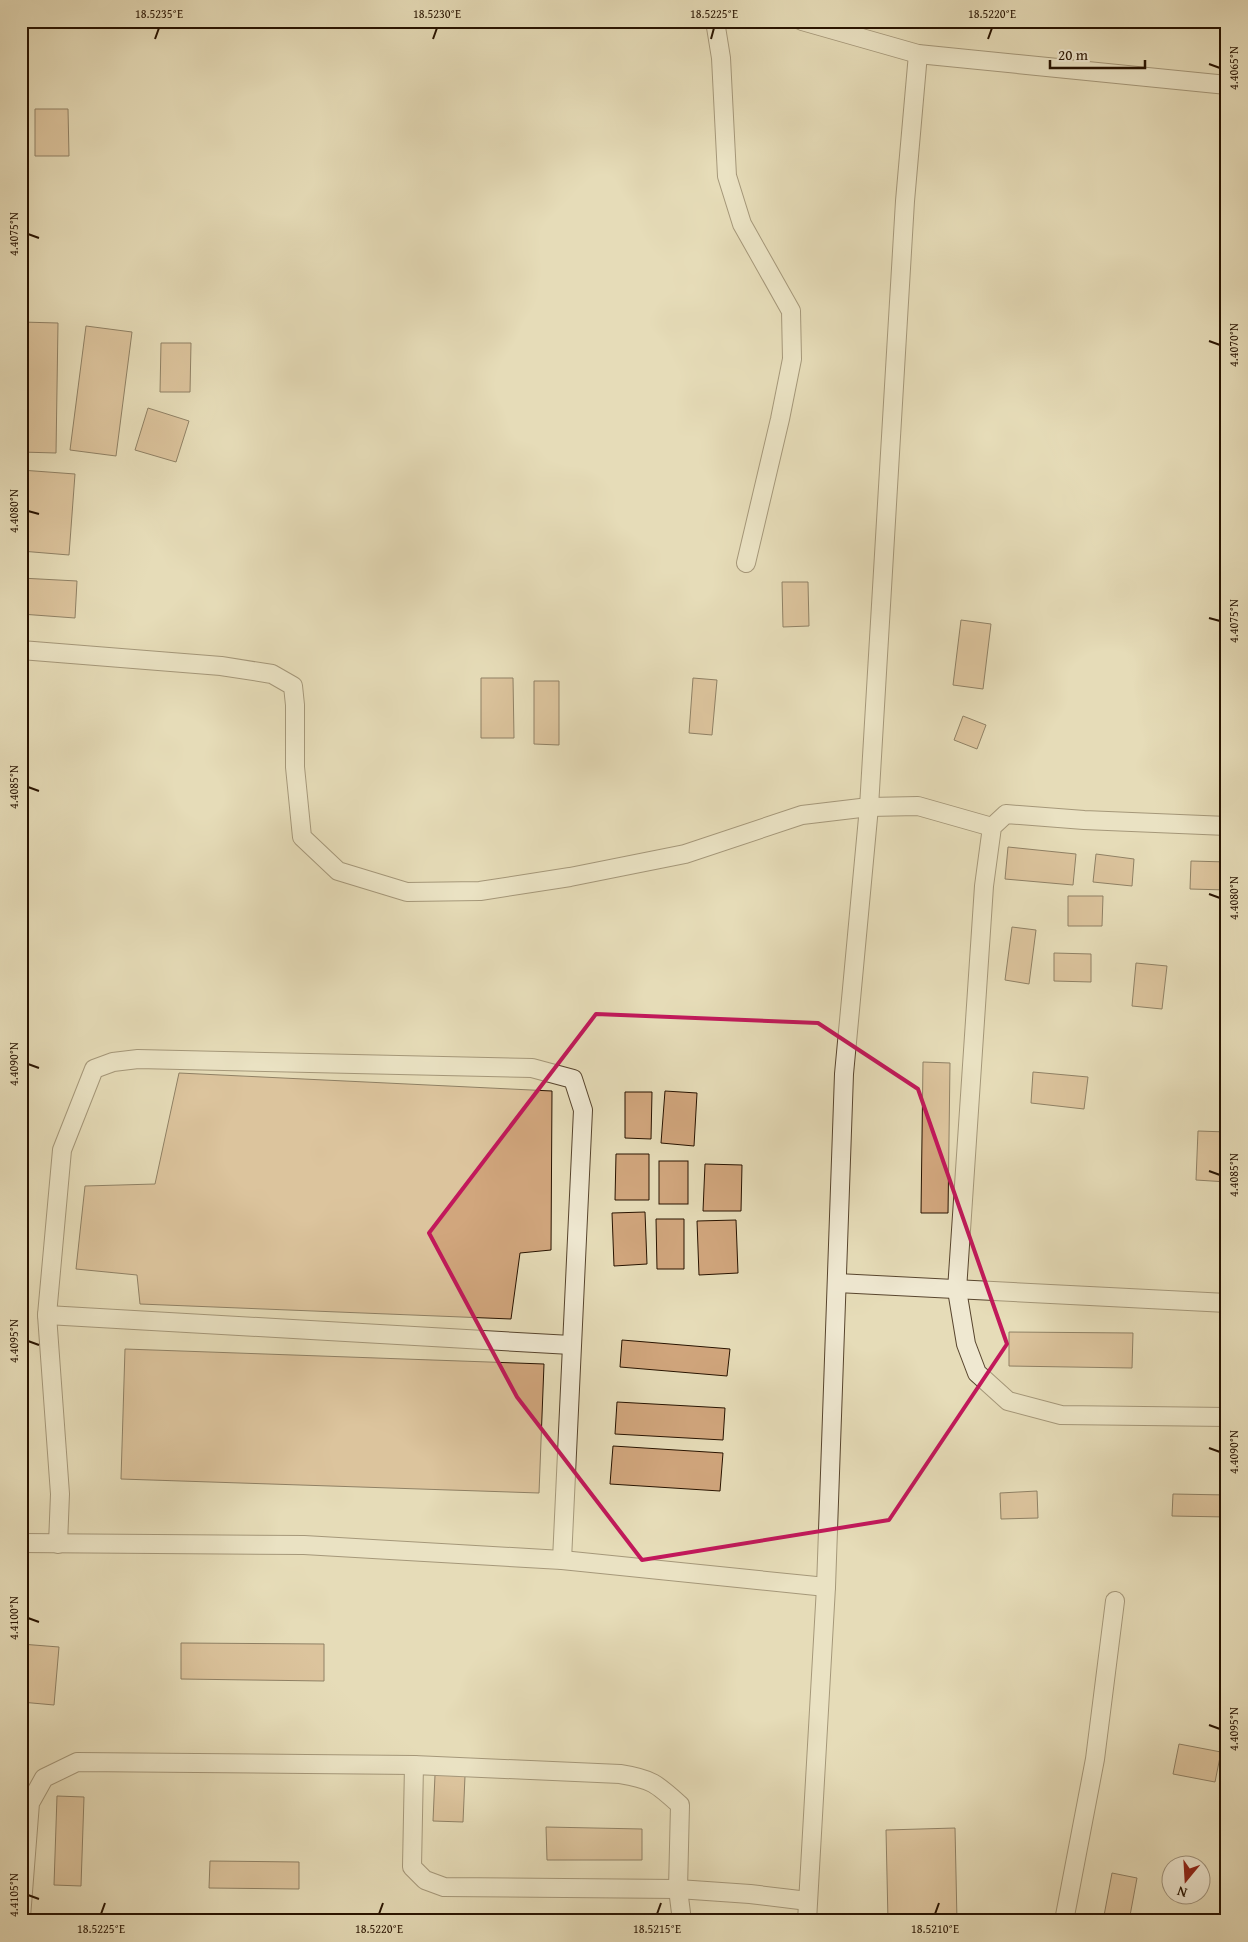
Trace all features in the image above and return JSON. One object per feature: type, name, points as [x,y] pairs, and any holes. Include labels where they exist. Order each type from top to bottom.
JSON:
[{"type":"lane","points":[[715,21],[721,58],[727,176],[742,224],[791,311],[792,359],[746,563]]},
{"type":"lane","points":[[802,21],[918,54],[1227,85]]},
{"type":"lane","points":[[807,1921],[826,1587],[844,1074],[869,807],[906,201],[918,54]]},
{"type":"lane","points":[[21,650],[221,666],[272,674],[292,686],[295,705],[295,768],[302,837],[338,871],[408,892],[480,891],[570,877],[685,854],[802,815],[869,807],[918,806],[992,827]]},
{"type":"lane","points":[[1227,826],[1084,820],[1006,814],[992,827],[984,886],[957,1290],[966,1344],[977,1373],[1008,1401],[1061,1416],[1227,1417]]},
{"type":"lane","points":[[58,1544],[60,1494],[47,1315],[62,1150],[94,1069],[113,1062],[138,1059],[532,1068],[573,1079],[583,1110],[562,1560]]},
{"type":"lane","points":[[837,1283],[1227,1303]]},
{"type":"lane","points":[[47,1315],[571,1345]]},
{"type":"lane","points":[[21,1542],[304,1546],[562,1560],[826,1587]]},
{"type":"lane","points":[[1064,1921],[1096,1759],[1115,1601]]},
{"type":"lane","points":[[21,1917],[30,1803],[44,1778],[76,1762],[414,1765],[636,1776],[658,1784],[680,1805],[678,1889],[682,1921]]},
{"type":"lane","points":[[414,1765],[412,1868],[425,1880],[444,1887],[678,1889],[750,1894],[808,1901]]},
{"type":"highlighted area","points":[[596,1014],[818,1023],[918,1089],[1007,1344],[889,1520],[642,1560],[517,1397],[429,1233]]},
{"type":"building","points":[[35,109],[68,109],[69,156],[35,156]]},
{"type":"building","points":[[21,322],[58,323],[56,453],[21,452]]},
{"type":"building","points":[[86,326],[132,332],[116,456],[70,450]]},
{"type":"building","points":[[161,343],[191,343],[190,392],[160,392]]},
{"type":"building","points":[[148,408],[189,421],[176,462],[135,450]]},
{"type":"building","points":[[21,470],[75,474],[69,555],[21,551]]},
{"type":"building","points":[[21,578],[77,581],[75,618],[21,614]]},
{"type":"building","points":[[782,582],[808,582],[809,626],[783,627]]},
{"type":"building","points":[[961,620],[991,624],[983,689],[953,685]]},
{"type":"building","points":[[481,678],[513,678],[514,738],[481,738]]},
{"type":"building","points":[[693,678],[717,680],[712,735],[689,733]]},
{"type":"building","points":[[534,681],[559,681],[559,745],[534,744]]},
{"type":"building","points":[[963,716],[986,725],[977,749],[954,740]]},
{"type":"building","points":[[1008,847],[1076,854],[1073,885],[1005,879]]},
{"type":"building","points":[[1096,854],[1134,859],[1132,886],[1093,882]]},
{"type":"building","points":[[1191,861],[1227,862],[1227,890],[1190,889]]},
{"type":"building","points":[[1068,896],[1103,896],[1102,926],[1068,926]]},
{"type":"building","points":[[1012,927],[1036,930],[1029,984],[1005,980]]},
{"type":"building","points":[[1054,953],[1091,954],[1091,982],[1054,981]]},
{"type":"building","points":[[1136,963],[1167,966],[1162,1009],[1132,1006]]},
{"type":"building","points":[[923,1062],[950,1063],[948,1213],[921,1213]]},
{"type":"building","points":[[1033,1072],[1088,1077],[1084,1109],[1031,1103]]},
{"type":"building","points":[[179,1073],[552,1091],[551,1250],[520,1253],[511,1319],[140,1304],[137,1275],[76,1269],[85,1186],[155,1184]]},
{"type":"building","points":[[665,1091],[697,1093],[694,1146],[661,1143]]},
{"type":"building","points":[[625,1092],[652,1092],[651,1139],[625,1138]]},
{"type":"building","points":[[1198,1131],[1227,1132],[1227,1182],[1196,1180]]},
{"type":"building","points":[[616,1154],[649,1154],[649,1200],[615,1200]]},
{"type":"building","points":[[659,1161],[688,1161],[688,1204],[659,1204]]},
{"type":"building","points":[[705,1164],[742,1165],[741,1211],[703,1211]]},
{"type":"building","points":[[645,1212],[647,1264],[614,1266],[612,1213]]},
{"type":"building","points":[[656,1219],[684,1219],[684,1269],[657,1269]]},
{"type":"building","points":[[736,1220],[738,1273],[699,1275],[697,1221]]},
{"type":"building","points":[[1009,1332],[1133,1333],[1132,1368],[1009,1366]]},
{"type":"building","points":[[622,1340],[730,1349],[727,1376],[620,1367]]},
{"type":"building","points":[[125,1349],[544,1364],[539,1493],[121,1479]]},
{"type":"building","points":[[617,1402],[725,1408],[723,1440],[615,1434]]},
{"type":"building","points":[[613,1446],[723,1453],[720,1491],[610,1484]]},
{"type":"building","points":[[1037,1491],[1038,1518],[1001,1519],[1000,1493]]},
{"type":"building","points":[[1173,1494],[1227,1495],[1227,1517],[1172,1516]]},
{"type":"building","points":[[181,1643],[324,1644],[324,1681],[181,1679]]},
{"type":"building","points":[[21,1644],[59,1647],[54,1705],[21,1702]]},
{"type":"building","points":[[1179,1744],[1221,1752],[1215,1782],[1173,1774]]},
{"type":"building","points":[[435,1775],[465,1776],[463,1822],[433,1821]]},
{"type":"building","points":[[57,1796],[84,1797],[81,1886],[54,1885]]},
{"type":"building","points":[[546,1827],[642,1829],[642,1860],[547,1860]]},
{"type":"building","points":[[955,1828],[957,1921],[888,1921],[886,1830]]},
{"type":"building","points":[[210,1861],[299,1862],[299,1889],[209,1888]]},
{"type":"building","points":[[1112,1873],[1137,1878],[1129,1921],[1103,1921]]}]
